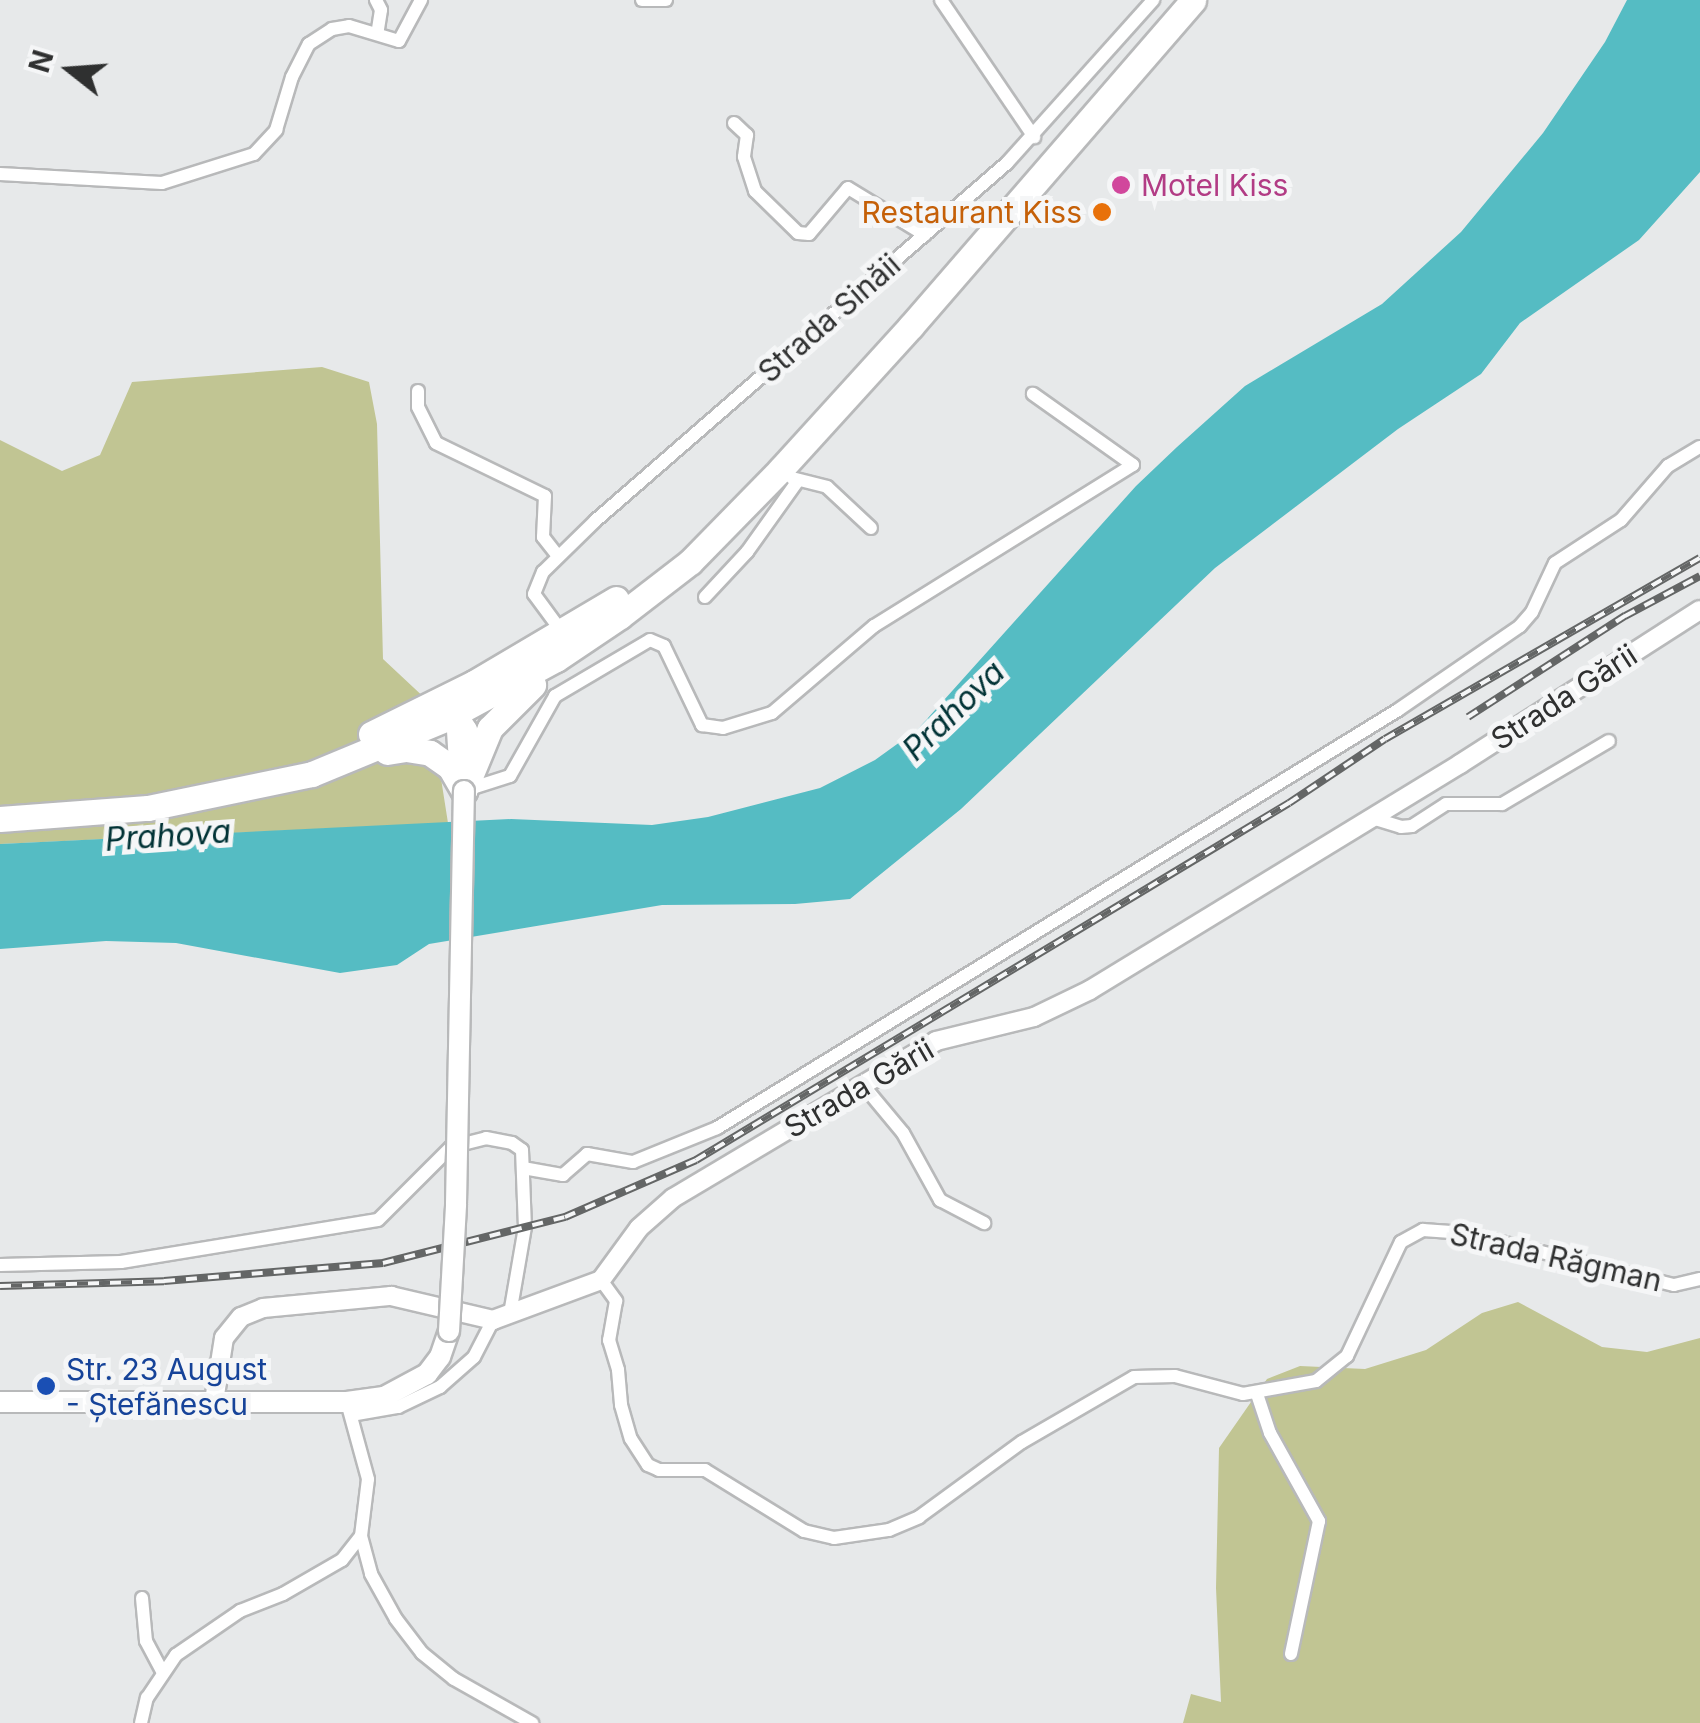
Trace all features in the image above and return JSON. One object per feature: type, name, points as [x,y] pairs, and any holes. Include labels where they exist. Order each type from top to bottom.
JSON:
[{"type":"highway","points":[[343,763],[452,704],[664,566],[728,508],[875,346],[1174,0]]},
{"type":"highway","points":[[0,806],[133,794],[269,770],[452,704],[556,658],[650,594],[789,476],[1192,0]]},
{"type":"highway","points":[[464,791],[482,740],[509,704],[614,631],[650,594]]},
{"type":"highway","points":[[0,819],[148,808],[255,789],[343,763],[420,750],[450,768],[464,791]]},
{"type":"main road","points":[[0,1402],[214,1402],[349,1409],[419,1381],[440,1358],[449,1330],[457,1168],[464,791],[469,740],[452,704]]},
{"type":"street","points":[[376,0],[381,10],[377,34]]},
{"type":"street","points":[[0,174],[162,183],[195,176],[254,154],[271,140],[299,60],[318,36],[350,26],[395,42],[406,37],[422,0]]},
{"type":"street","points":[[642,0],[666,0]]},
{"type":"street","points":[[941,0],[1034,137]]},
{"type":"street","name":"Strada Sinăii","points":[[562,632],[534,594],[538,578],[558,556],[1034,137],[1153,0]]},
{"type":"street","points":[[734,123],[747,135],[744,158],[755,191],[798,233],[809,234],[848,188],[925,235]]},
{"type":"street","points":[[418,392],[426,427],[443,448],[546,496],[543,537],[558,556]]},
{"type":"street","points":[[464,791],[510,776],[555,696],[650,640],[664,646],[702,724],[724,728],[772,713],[874,626],[1133,465],[1032,394]]},
{"type":"street","points":[[523,1168],[556,1177],[587,1154],[619,1161],[652,1158],[733,1118],[1398,710],[1520,626],[1532,612],[1555,563],[1622,520],[1668,466],[1700,447]]},
{"type":"street","points":[[706,597],[748,552],[789,476],[827,487],[871,528]]},
{"type":"street","name":"Strada Gării","points":[[601,1280],[660,1206],[936,1041],[1034,1017],[1090,990],[1372,818],[1700,610]]},
{"type":"street","points":[[1372,818],[1391,828],[1412,826],[1446,804],[1502,804],[1609,741]]},
{"type":"street","points":[[863,1085],[904,1134],[940,1200],[984,1223]]},
{"type":"street","points":[[0,1265],[121,1262],[378,1220],[452,1147],[472,1140],[512,1143],[522,1150],[526,1227],[502,1317],[474,1357],[440,1387],[398,1407],[349,1409],[368,1479],[361,1536],[371,1574],[396,1619],[422,1653],[454,1678],[532,1723]]},
{"type":"street","name":"Strada Răgman","points":[[1257,1394],[1316,1381],[1332,1372],[1347,1356],[1400,1242],[1423,1230],[1466,1233],[1674,1285],[1700,1279]]},
{"type":"street","points":[[214,1402],[224,1338],[241,1317],[263,1308],[391,1296],[502,1317],[601,1280],[616,1301],[609,1340],[618,1370],[621,1406],[641,1457],[658,1470],[704,1470],[817,1537],[889,1530],[919,1517],[1022,1442],[1134,1377],[1156,1373],[1257,1394],[1270,1433],[1319,1521],[1290,1654]]},
{"type":"street","points":[[141,1723],[147,1698],[176,1655],[216,1626],[342,1560],[361,1536]]},
{"type":"street","points":[[142,1598],[146,1641],[162,1671]]},
{"type":"green space","points":[[322,367],[369,382],[377,424],[383,659],[429,702],[448,823],[0,844],[0,440],[62,471],[100,455],[132,382]]},
{"type":"green space","points":[[1518,1302],[1602,1347],[1647,1352],[1700,1338],[1700,1723],[1183,1723],[1191,1694],[1221,1702],[1216,1588],[1219,1448],[1267,1379],[1300,1366],[1365,1369],[1426,1350],[1482,1313]]},
{"type":"water","name":"Prahova","points":[[1627,0],[1700,0],[1700,172],[1639,240],[1520,323],[1481,374],[1398,429],[1215,568],[961,809],[850,899],[795,904],[662,905],[429,944],[397,965],[340,973],[176,943],[106,941],[0,949],[0,844],[511,819],[652,825],[708,817],[820,788],[875,760],[918,729],[1136,486],[1177,447],[1245,386],[1382,304],[1461,232],[1543,133],[1605,42]]},
{"type":"railway","points":[[0,1286],[164,1281],[383,1263],[565,1217],[696,1160],[1289,803],[1385,739],[1700,558]]},
{"type":"railway","points":[[1468,717],[1625,616],[1700,576]]},
{"type":"place","name":"Motel Kiss","points":[[1121,185]]},
{"type":"place","name":"Restaurant Kiss","points":[[1102,212]]},
{"type":"place","name":"Str. 23 August - Ștefănescu","points":[[46,1386]]}]
